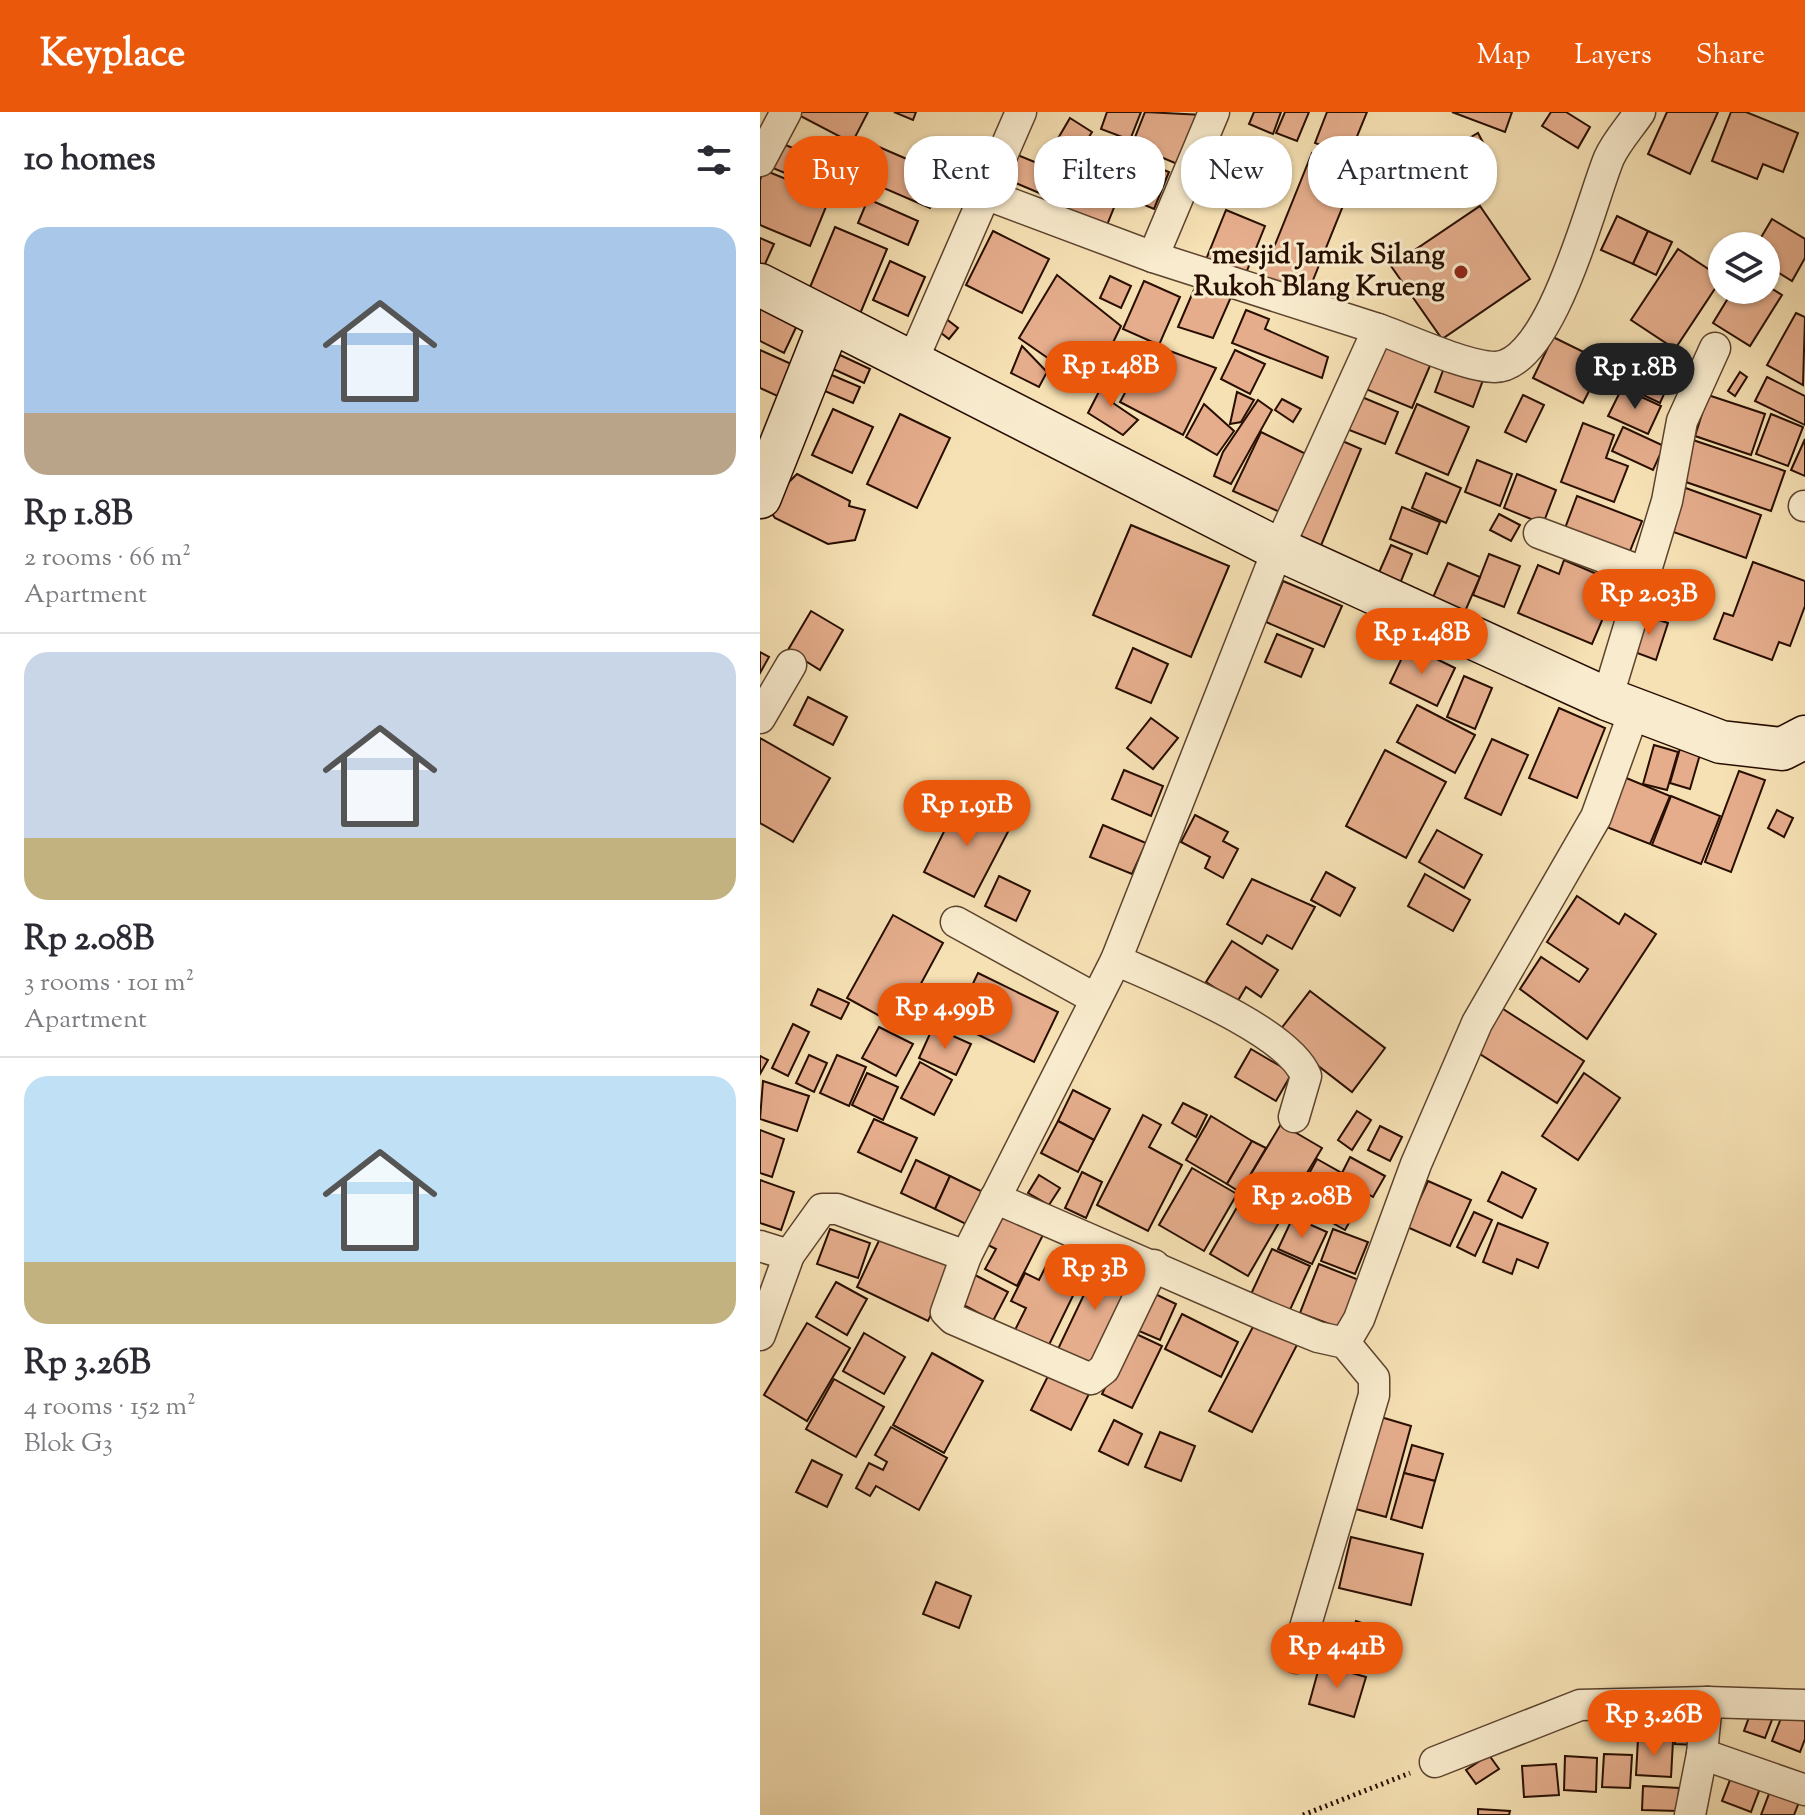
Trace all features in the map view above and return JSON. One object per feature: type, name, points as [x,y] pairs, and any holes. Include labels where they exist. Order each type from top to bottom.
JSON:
[{"type":"street","points":[[760,161],[786,112]]},
{"type":"street","points":[[1010,136],[1021,112]]},
{"type":"street","points":[[1153,257],[1214,112]]},
{"type":"street","points":[[1018,206],[1153,257],[1482,365],[1506,366],[1520,355],[1558,302],[1610,155],[1640,112]]},
{"type":"street","points":[[912,362],[979,208]]},
{"type":"street","points":[[760,285],[1278,549],[1621,704],[1721,742],[1782,749],[1805,737]]},
{"type":"street","points":[[760,497],[830,321]]},
{"type":"street","points":[[1154,1265],[1104,1369],[1091,1379],[949,1316],[946,1307],[966,1256],[1116,960],[1278,549],[1378,329]]},
{"type":"street","points":[[1345,1343],[1359,1319],[1416,1164],[1477,1023],[1596,817],[1621,704],[1643,572],[1667,501],[1682,421],[1715,348]]},
{"type":"street","points":[[1539,533],[1643,572]]},
{"type":"street","points":[[760,718],[791,665]]},
{"type":"street","points":[[956,922],[1096,999]]},
{"type":"street","points":[[1116,960],[1247,1024],[1296,1059],[1306,1076],[1294,1117]]},
{"type":"street","points":[[995,1198],[1318,1337],[1345,1343],[1374,1378],[1374,1395],[1296,1658]]},
{"type":"street","points":[[760,1335],[789,1255],[816,1215],[830,1208],[966,1256]]},
{"type":"street","points":[[760,1246],[789,1255]]},
{"type":"street","points":[[1690,1815],[1702,1754],[1707,1702]]},
{"type":"street","points":[[1435,1762],[1580,1705],[1707,1702],[1805,1705]]},
{"type":"street","points":[[1702,1754],[1805,1790]]},
{"type":"path","points":[[1303,1815],[1435,1762]]},
{"type":"building","points":[[793,112],[868,112],[856,136],[839,136]]},
{"type":"building","points":[[894,112],[916,112],[913,120]]},
{"type":"building","points":[[1107,112],[1141,112],[1132,136],[1119,136],[1101,129]]},
{"type":"building","points":[[1145,112],[1203,115],[1194,136],[1181,136],[1181,166],[1165,159],[1165,136],[1136,136]]},
{"type":"building","points":[[1254,112],[1281,112],[1273,134],[1249,124]]},
{"type":"building","points":[[1285,112],[1309,112],[1297,141],[1292,136],[1276,133]]},
{"type":"building","points":[[1327,112],[1367,112],[1357,136],[1318,136]]},
{"type":"building","points":[[1452,112],[1512,112],[1505,132]]},
{"type":"building","points":[[1551,112],[1566,112],[1590,127],[1578,148],[1542,126]]},
{"type":"building","points":[[1667,112],[1718,112],[1690,174],[1648,154]]},
{"type":"building","points":[[1731,112],[1746,112],[1798,133],[1783,172],[1763,164],[1757,179],[1712,161]]},
{"type":"building","points":[[1070,118],[1092,132],[1090,136],[1059,136]]},
{"type":"building","points":[[778,142],[784,144],[784,173],[768,166]]},
{"type":"building","points":[[888,151],[904,158],[904,197],[888,190]]},
{"type":"building","points":[[1018,155],[1034,162],[1034,191],[1018,184]]},
{"type":"building","points":[[1308,163],[1308,208],[1342,208],[1307,295],[1262,277]]},
{"type":"building","points":[[764,170],[784,178],[784,208],[826,208],[810,246],[760,225],[760,180]]},
{"type":"building","points":[[864,208],[888,208],[918,221],[908,245],[858,223]]},
{"type":"building","points":[[1063,208],[1114,208],[1105,230],[1061,212]]},
{"type":"building","name":"mesjid Jamik Silang Rukoh Blang Krueng","points":[[1481,208],[1530,279],[1442,339],[1391,266]]},
{"type":"building","points":[[1226,210],[1265,226],[1244,278],[1205,262]]},
{"type":"building","points":[[1617,216],[1648,231],[1633,264],[1601,250]]},
{"type":"building","points":[[1772,219],[1805,239],[1805,258],[1792,281],[1780,274],[1780,232],[1764,232]]},
{"type":"building","points":[[835,227],[887,249],[860,314],[808,292]]},
{"type":"building","points":[[993,231],[1049,259],[1022,313],[966,285]]},
{"type":"building","points":[[1648,231],[1672,242],[1656,275],[1633,264]]},
{"type":"building","points":[[760,238],[774,244],[760,275]]},
{"type":"building","points":[[1678,249],[1708,269],[1708,299],[1675,349],[1631,320]]},
{"type":"building","points":[[890,261],[925,277],[908,316],[873,300]]},
{"type":"building","points":[[1057,275],[1121,326],[1091,388],[1019,338]]},
{"type":"building","points":[[1110,276],[1131,286],[1121,308],[1100,298]]},
{"type":"building","points":[[1199,278],[1235,288],[1213,338],[1178,327]]},
{"type":"building","points":[[1144,281],[1180,297],[1159,345],[1123,329]]},
{"type":"building","points":[[760,296],[801,317],[784,353],[760,341]]},
{"type":"building","points":[[1725,304],[1776,304],[1750,346],[1713,323]]},
{"type":"building","points":[[1246,310],[1269,319],[1265,329],[1328,357],[1322,378],[1232,343]]},
{"type":"building","points":[[1796,313],[1805,317],[1803,385],[1767,365]]},
{"type":"building","points":[[945,318],[958,328],[949,339],[936,329]]},
{"type":"building","points":[[1553,337],[1604,362],[1583,403],[1533,378]]},
{"type":"building","points":[[1380,340],[1432,361],[1412,408],[1361,387]]},
{"type":"building","points":[[1151,344],[1216,368],[1183,435],[1120,402]]},
{"type":"building","points":[[1022,346],[1047,372],[1039,387],[1011,373]]},
{"type":"building","points":[[1620,349],[1630,354],[1621,373],[1612,368]]},
{"type":"building","points":[[760,350],[798,367],[784,399],[760,388]]},
{"type":"building","points":[[1235,350],[1265,364],[1250,394],[1221,379]]},
{"type":"building","points":[[840,355],[870,369],[864,383],[833,369]]},
{"type":"building","points":[[1640,355],[1675,370],[1660,403],[1626,387]]},
{"type":"building","points":[[1448,357],[1486,372],[1473,407],[1435,392]]},
{"type":"building","points":[[1740,372],[1747,377],[1735,396],[1728,391]]},
{"type":"building","points":[[827,373],[860,387],[853,403],[820,389]]},
{"type":"building","points":[[1107,376],[1120,389],[1113,403],[1138,420],[1123,435],[1088,413]]},
{"type":"building","points":[[1767,377],[1805,396],[1805,425],[1755,401]]},
{"type":"building","points":[[1622,388],[1661,406],[1648,434],[1608,416]]},
{"type":"building","points":[[1237,392],[1254,400],[1241,422],[1230,424]]},
{"type":"building","points":[[1357,395],[1398,412],[1385,444],[1344,428]]},
{"type":"building","points":[[1523,395],[1544,405],[1526,442],[1505,432]]},
{"type":"building","points":[[1708,395],[1765,414],[1751,455],[1695,436]]},
{"type":"building","points":[[1282,399],[1301,409],[1293,422],[1275,410]]},
{"type":"building","points":[[1258,400],[1272,410],[1231,484],[1214,476],[1223,452]]},
{"type":"building","points":[[1204,404],[1234,431],[1217,455],[1186,437]]},
{"type":"building","points":[[1417,404],[1469,427],[1448,475],[1396,453]]},
{"type":"building","points":[[833,409],[873,427],[852,473],[812,455]]},
{"type":"building","points":[[900,414],[950,438],[917,508],[867,484]]},
{"type":"building","points":[[1771,414],[1803,427],[1788,466],[1756,454]]},
{"type":"building","points":[[1583,423],[1614,435],[1606,458],[1628,466],[1614,502],[1561,482]]},
{"type":"building","points":[[1623,427],[1664,446],[1653,470],[1612,451]]},
{"type":"building","points":[[1261,432],[1308,455],[1282,513],[1233,491]]},
{"type":"building","points":[[1690,439],[1785,471],[1771,511],[1677,479]]},
{"type":"building","points":[[1805,439],[1805,476],[1791,470]]},
{"type":"building","points":[[1340,440],[1361,449],[1320,548],[1299,539]]},
{"type":"building","points":[[1477,460],[1512,474],[1500,506],[1465,492]]},
{"type":"building","points":[[1426,473],[1461,488],[1446,523],[1412,508]]},
{"type":"building","points":[[797,474],[850,501],[849,506],[865,510],[855,540],[828,544],[775,518],[766,505]]},
{"type":"building","points":[[1517,474],[1556,490],[1543,524],[1504,508]]},
{"type":"building","points":[[1680,486],[1761,515],[1746,558],[1665,529]]},
{"type":"building","points":[[1577,496],[1642,521],[1628,556],[1564,531]]},
{"type":"building","points":[[1402,507],[1440,522],[1427,554],[1390,539]]},
{"type":"building","points":[[1499,514],[1520,525],[1511,541],[1490,530]]},
{"type":"building","points":[[1131,525],[1229,566],[1191,657],[1093,615]]},
{"type":"building","points":[[1391,545],[1412,554],[1399,586],[1377,577]]},
{"type":"building","points":[[1489,554],[1520,566],[1504,607],[1473,595]]},
{"type":"building","points":[[1564,560],[1618,583],[1592,644],[1518,613],[1538,565],[1559,574]]},
{"type":"building","points":[[1753,562],[1805,581],[1805,606],[1790,646],[1779,642],[1772,660],[1714,639],[1724,613],[1733,616]]},
{"type":"building","points":[[1448,563],[1480,577],[1463,616],[1431,602]]},
{"type":"building","points":[[1283,581],[1342,606],[1324,647],[1266,622]]},
{"type":"building","points":[[811,611],[843,630],[820,670],[788,650]]},
{"type":"building","points":[[1641,614],[1668,623],[1656,660],[1629,650]]},
{"type":"building","points":[[1277,634],[1313,649],[1301,677],[1265,662]]},
{"type":"building","points":[[1408,645],[1455,668],[1437,706],[1390,683]]},
{"type":"building","points":[[1133,648],[1168,664],[1151,703],[1116,688]]},
{"type":"building","points":[[760,652],[769,657],[760,673]]},
{"type":"building","points":[[1464,676],[1492,688],[1475,729],[1447,717]]},
{"type":"building","points":[[808,697],[847,717],[833,745],[794,725]]},
{"type":"building","points":[[1417,705],[1475,735],[1455,773],[1397,742]]},
{"type":"building","points":[[1559,708],[1605,728],[1577,798],[1529,778]]},
{"type":"building","points":[[1151,718],[1178,738],[1153,769],[1127,748]]},
{"type":"building","points":[[760,738],[830,778],[793,842],[760,823]]},
{"type":"building","points":[[1492,739],[1528,755],[1501,815],[1465,798]]},
{"type":"building","points":[[1654,745],[1678,752],[1667,790],[1643,784]]},
{"type":"building","points":[[1681,745],[1701,751],[1690,789],[1670,783]]},
{"type":"building","points":[[1385,750],[1446,782],[1406,858],[1346,826]]},
{"type":"building","points":[[1124,770],[1163,786],[1151,816],[1112,799]]},
{"type":"building","points":[[1739,771],[1765,780],[1731,872],[1705,862]]},
{"type":"building","points":[[1619,775],[1670,796],[1650,844],[1599,824]]},
{"type":"building","points":[[1671,796],[1720,816],[1701,864],[1652,845]]},
{"type":"building","points":[[960,799],[1011,826],[974,897],[924,872]]},
{"type":"building","points":[[1777,810],[1793,818],[1784,837],[1768,828]]},
{"type":"building","points":[[1195,815],[1228,832],[1223,841],[1238,849],[1223,878],[1205,868],[1210,857],[1181,842]]},
{"type":"building","points":[[1103,825],[1146,843],[1132,874],[1090,857]]},
{"type":"building","points":[[1437,830],[1482,855],[1464,888],[1419,862]]},
{"type":"building","points":[[1326,872],[1355,888],[1340,916],[1311,900]]},
{"type":"building","points":[[1425,874],[1470,900],[1453,931],[1408,906]]},
{"type":"building","points":[[999,876],[1030,891],[1016,921],[985,906]]},
{"type":"building","points":[[1252,879],[1315,907],[1292,949],[1267,935],[1262,944],[1227,924]]},
{"type":"building","points":[[1577,896],[1619,924],[1625,914],[1656,934],[1587,1039],[1520,989],[1541,957],[1579,982],[1588,969],[1547,942]]},
{"type":"building","points":[[893,915],[943,943],[898,1026],[847,998]]},
{"type":"building","points":[[1232,941],[1278,970],[1261,997],[1246,987],[1237,1002],[1206,982]]},
{"type":"building","points":[[978,973],[1058,1012],[1034,1062],[954,1023]]},
{"type":"building","points":[[818,989],[849,1003],[841,1019],[811,1005]]},
{"type":"building","points":[[1310,991],[1385,1048],[1352,1092],[1277,1034]]},
{"type":"building","points":[[1500,1007],[1584,1061],[1557,1103],[1472,1049]]},
{"type":"building","points":[[793,1024],[809,1032],[788,1076],[772,1068]]},
{"type":"building","points":[[879,1027],[913,1044],[896,1076],[862,1058]]},
{"type":"building","points":[[933,1027],[971,1044],[956,1075],[919,1058]]},
{"type":"building","points":[[1251,1049],[1292,1073],[1276,1101],[1235,1077]]},
{"type":"building","points":[[809,1055],[827,1063],[814,1092],[796,1083]]},
{"type":"building","points":[[837,1055],[866,1067],[849,1106],[820,1093]]},
{"type":"building","points":[[760,1056],[768,1060],[760,1074]]},
{"type":"building","points":[[920,1062],[952,1080],[934,1115],[901,1098]]},
{"type":"building","points":[[867,1073],[898,1087],[883,1120],[852,1105]]},
{"type":"building","points":[[1584,1073],[1620,1098],[1578,1160],[1542,1136]]},
{"type":"building","points":[[763,1081],[809,1096],[797,1131],[760,1119]]},
{"type":"building","points":[[1073,1090],[1110,1109],[1094,1140],[1058,1121]]},
{"type":"building","points":[[1183,1103],[1207,1115],[1196,1137],[1172,1123]]},
{"type":"building","points":[[1357,1111],[1371,1120],[1352,1150],[1338,1140]]},
{"type":"building","points":[[1143,1115],[1161,1125],[1149,1147],[1182,1165],[1148,1231],[1097,1205]]},
{"type":"building","points":[[1211,1116],[1252,1141],[1227,1184],[1186,1160]]},
{"type":"building","points":[[874,1119],[917,1138],[901,1172],[858,1152]]},
{"type":"building","points":[[1058,1121],[1094,1140],[1078,1172],[1041,1153]]},
{"type":"building","points":[[1281,1124],[1322,1148],[1286,1208],[1245,1184]]},
{"type":"building","points":[[1380,1126],[1402,1137],[1390,1161],[1368,1150]]},
{"type":"building","points":[[760,1130],[784,1139],[772,1177],[760,1173]]},
{"type":"building","points":[[1252,1141],[1266,1148],[1240,1192],[1227,1184]]},
{"type":"building","points":[[1350,1157],[1385,1176],[1373,1197],[1366,1193],[1345,1230],[1294,1201],[1317,1159],[1342,1173]]},
{"type":"building","points":[[916,1160],[950,1176],[935,1209],[901,1193]]},
{"type":"building","points":[[1192,1168],[1237,1194],[1204,1251],[1159,1225]]},
{"type":"building","points":[[1082,1172],[1102,1182],[1086,1218],[1065,1208]]},
{"type":"building","points":[[1502,1172],[1536,1189],[1522,1218],[1488,1201]]},
{"type":"building","points":[[1039,1175],[1060,1188],[1049,1205],[1028,1193]]},
{"type":"building","points":[[950,1176],[983,1192],[968,1225],[935,1209]]},
{"type":"building","points":[[760,1180],[794,1192],[781,1230],[760,1223]]},
{"type":"building","points":[[1428,1181],[1471,1200],[1450,1246],[1407,1227]]},
{"type":"building","points":[[1247,1190],[1285,1212],[1248,1276],[1210,1254]]},
{"type":"building","points":[[995,1204],[1045,1231],[1017,1286],[985,1269],[996,1249],[976,1239]]},
{"type":"building","points":[[1474,1212],[1492,1220],[1475,1256],[1457,1247]]},
{"type":"building","points":[[1293,1217],[1327,1232],[1312,1264],[1278,1249]]},
{"type":"building","points":[[1498,1223],[1548,1243],[1538,1268],[1517,1259],[1512,1274],[1483,1262]]},
{"type":"building","points":[[830,1229],[870,1243],[858,1278],[817,1264]]},
{"type":"building","points":[[1333,1229],[1368,1242],[1355,1274],[1321,1261]]},
{"type":"building","points":[[884,1230],[955,1265],[928,1321],[857,1287]]},
{"type":"building","points":[[1272,1249],[1310,1266],[1289,1312],[1251,1294]]},
{"type":"building","points":[[1053,1252],[1086,1269],[1048,1347],[1015,1330],[1026,1308],[1011,1301],[1025,1273],[1039,1280]]},
{"type":"building","points":[[1100,1261],[1132,1276],[1090,1364],[1058,1349]]},
{"type":"building","points":[[1319,1264],[1359,1280],[1340,1328],[1300,1313]]},
{"type":"building","points":[[975,1275],[1008,1292],[993,1321],[960,1303]]},
{"type":"building","points":[[836,1282],[867,1299],[847,1335],[816,1317]]},
{"type":"building","points":[[1149,1291],[1176,1304],[1160,1340],[1132,1328]]},
{"type":"building","points":[[1182,1314],[1238,1342],[1221,1377],[1165,1349]]},
{"type":"building","points":[[1256,1321],[1298,1343],[1252,1432],[1209,1411]]},
{"type":"building","points":[[807,1323],[850,1348],[807,1421],[764,1395]]},
{"type":"building","points":[[1132,1332],[1162,1346],[1132,1408],[1102,1394]]},
{"type":"building","points":[[864,1333],[905,1357],[884,1394],[843,1371]]},
{"type":"building","points":[[932,1353],[983,1381],[944,1453],[893,1425]]},
{"type":"building","points":[[1053,1366],[1093,1386],[1071,1430],[1031,1410]]},
{"type":"building","points":[[834,1379],[884,1407],[856,1457],[806,1429]]},
{"type":"building","points":[[1374,1415],[1411,1426],[1386,1517],[1348,1507]]},
{"type":"building","points":[[1114,1420],[1142,1434],[1128,1465],[1099,1451]]},
{"type":"building","points":[[891,1427],[947,1458],[919,1510],[876,1486],[870,1496],[856,1488],[869,1463],[883,1470],[887,1462],[875,1455]]},
{"type":"building","points":[[1160,1432],[1195,1446],[1181,1481],[1145,1467]]},
{"type":"building","points":[[1412,1445],[1443,1454],[1435,1481],[1404,1473]]},
{"type":"building","points":[[812,1460],[842,1475],[827,1507],[796,1492]]},
{"type":"building","points":[[1404,1473],[1435,1481],[1422,1528],[1391,1519]]},
{"type":"building","points":[[1351,1537],[1423,1554],[1411,1605],[1339,1588]]},
{"type":"building","points":[[936,1582],[971,1596],[959,1628],[923,1614]]},
{"type":"building","points":[[1356,1621],[1390,1633],[1378,1665],[1345,1653]]},
{"type":"building","points":[[1320,1664],[1366,1677],[1354,1717],[1309,1704]]},
{"type":"building","points":[[1752,1709],[1773,1717],[1765,1738],[1744,1731]]},
{"type":"building","points":[[1783,1713],[1805,1721],[1805,1739],[1800,1752],[1772,1741]]},
{"type":"building","points":[[1676,1727],[1698,1728],[1697,1745],[1675,1744]]},
{"type":"building","points":[[1638,1739],[1673,1741],[1671,1777],[1636,1775]]},
{"type":"building","points":[[1604,1754],[1632,1755],[1630,1788],[1602,1787]]},
{"type":"building","points":[[1489,1755],[1499,1769],[1476,1784],[1466,1770]]},
{"type":"building","points":[[1565,1756],[1597,1758],[1596,1792],[1564,1790]]},
{"type":"building","points":[[1556,1764],[1559,1795],[1524,1797],[1522,1766]]},
{"type":"building","points":[[1733,1772],[1762,1783],[1751,1812],[1722,1801]]},
{"type":"building","points":[[1643,1786],[1679,1788],[1678,1811],[1642,1810]]},
{"type":"building","points":[[1772,1786],[1801,1797],[1794,1815],[1761,1815]]},
{"type":"building","points":[[1478,1809],[1510,1811],[1509,1815],[1478,1815]]},
{"type":"place","name":"mesjid Jamik Silang Rukoh Blang Krueng","points":[[1461,272]]}]
